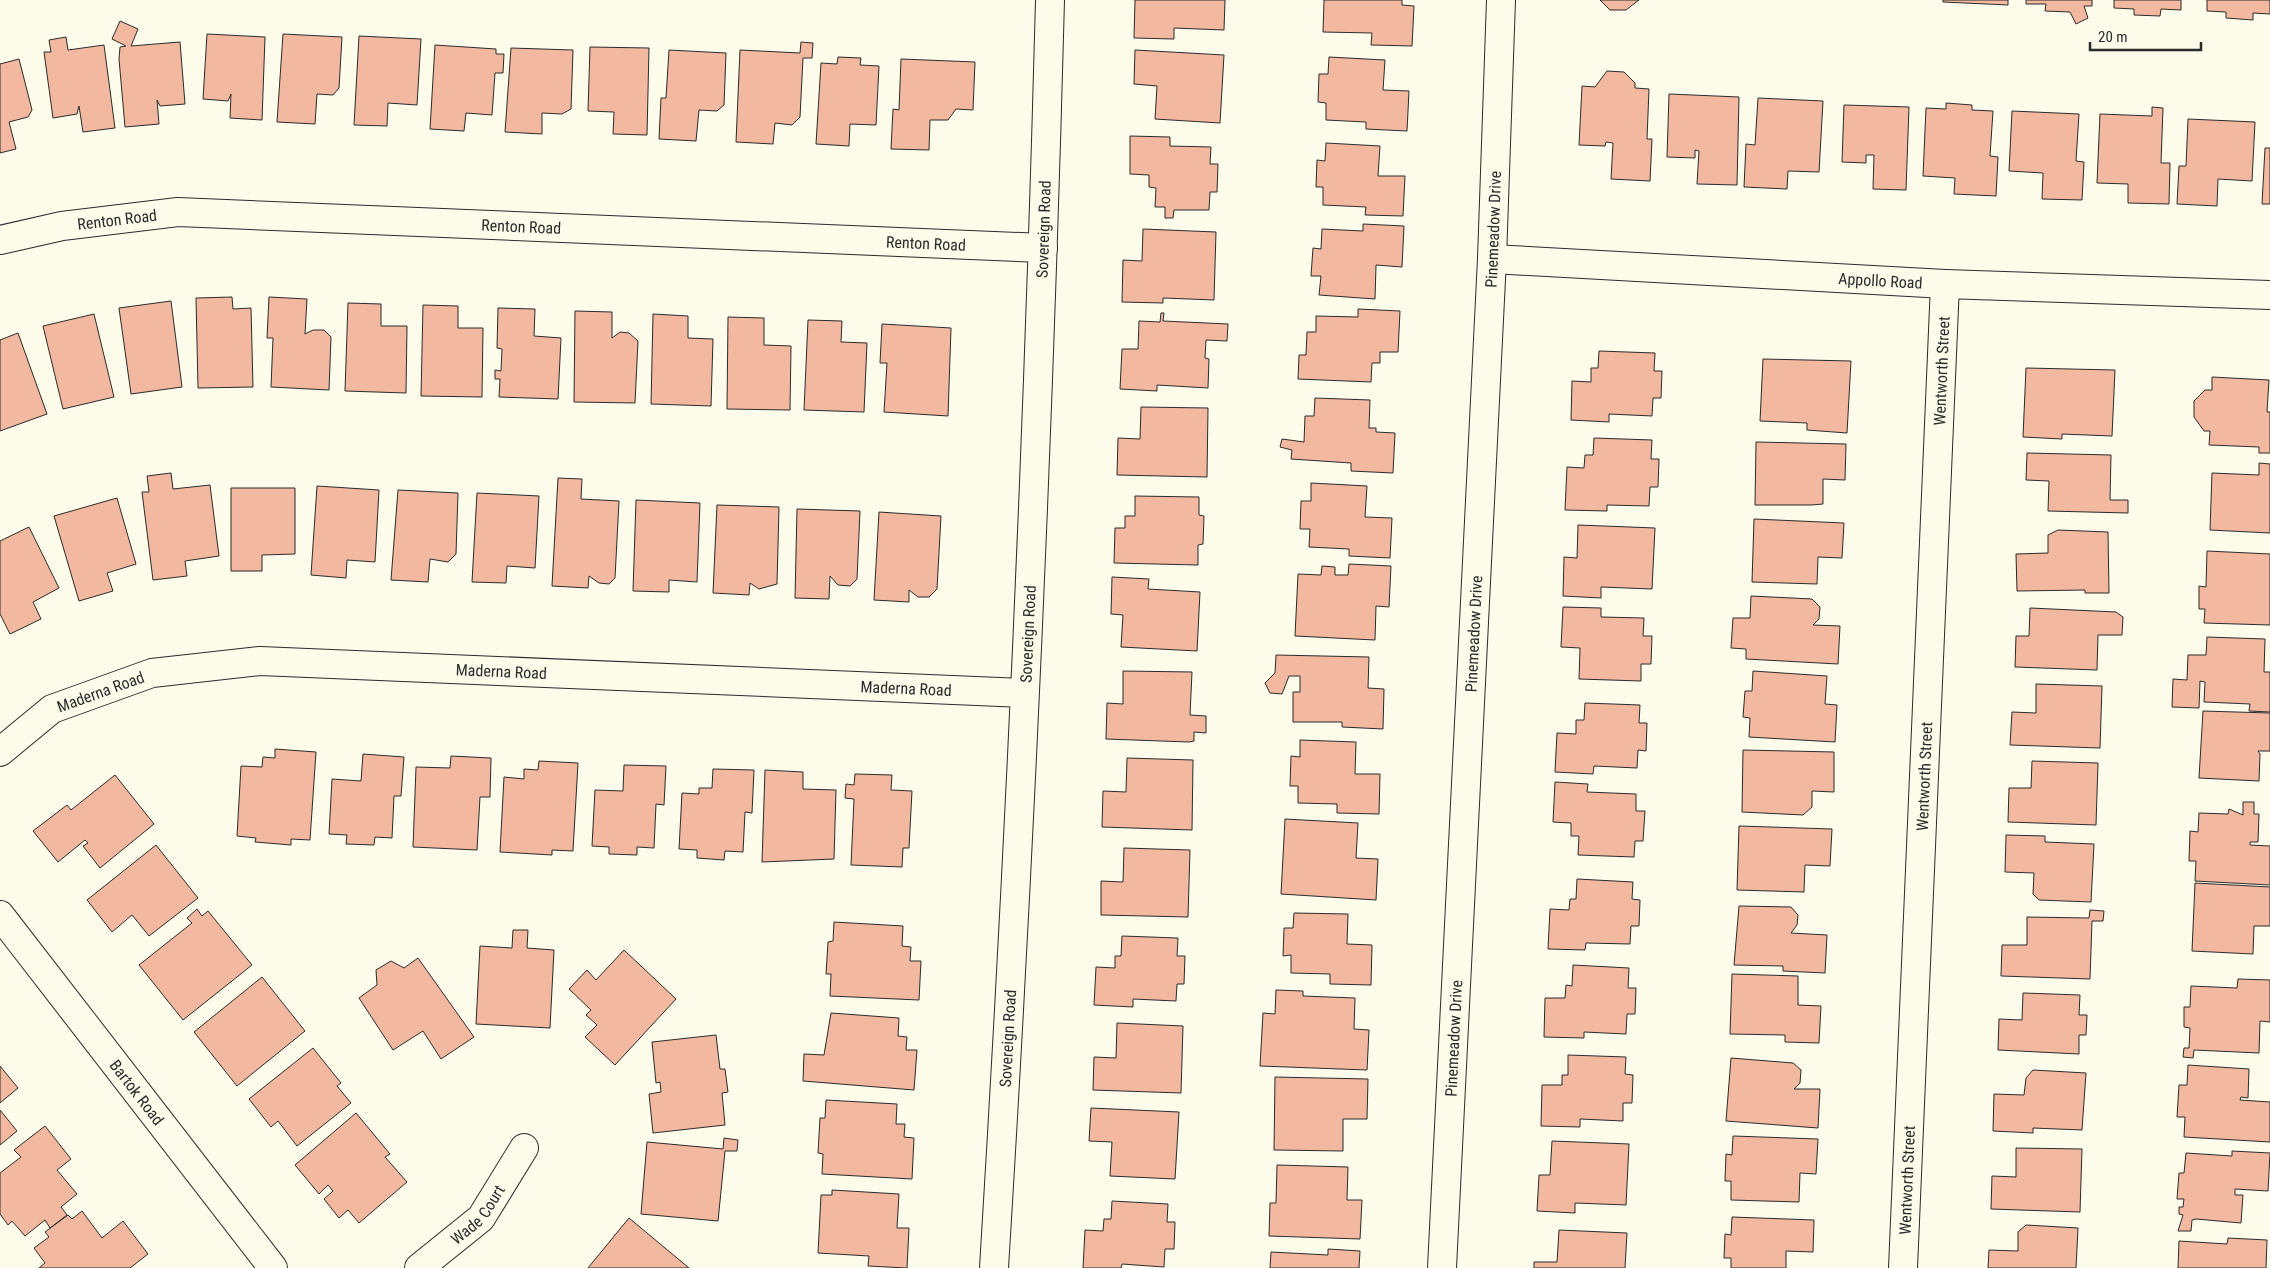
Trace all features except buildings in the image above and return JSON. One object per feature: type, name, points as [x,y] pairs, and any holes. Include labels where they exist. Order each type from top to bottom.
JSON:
[{"type":"street","name":"Sovereign Road","points":[[994,1268],[1024,693],[1043,248],[1050,0]]},
{"type":"street","name":"Pinemeadow Drive","points":[[1442,1268],[1492,259],[1501,0]]},
{"type":"street","name":"Renton Road","points":[[0,240],[62,226],[178,212],[1043,248]]},
{"type":"street","name":"Appollo Road","points":[[1492,259],[1945,284],[2270,295]]},
{"type":"street","name":"Wentworth Street","points":[[1903,1268],[1945,284]]},
{"type":"street","name":"Maderna Road","points":[[0,752],[52,709],[143,677],[152,674],[260,661],[1024,693]]},
{"type":"street","name":"Bartok Road","points":[[0,915],[273,1268]]},
{"type":"street","name":"Wade Court","points":[[418,1268],[481,1218],[524,1148]]}]
